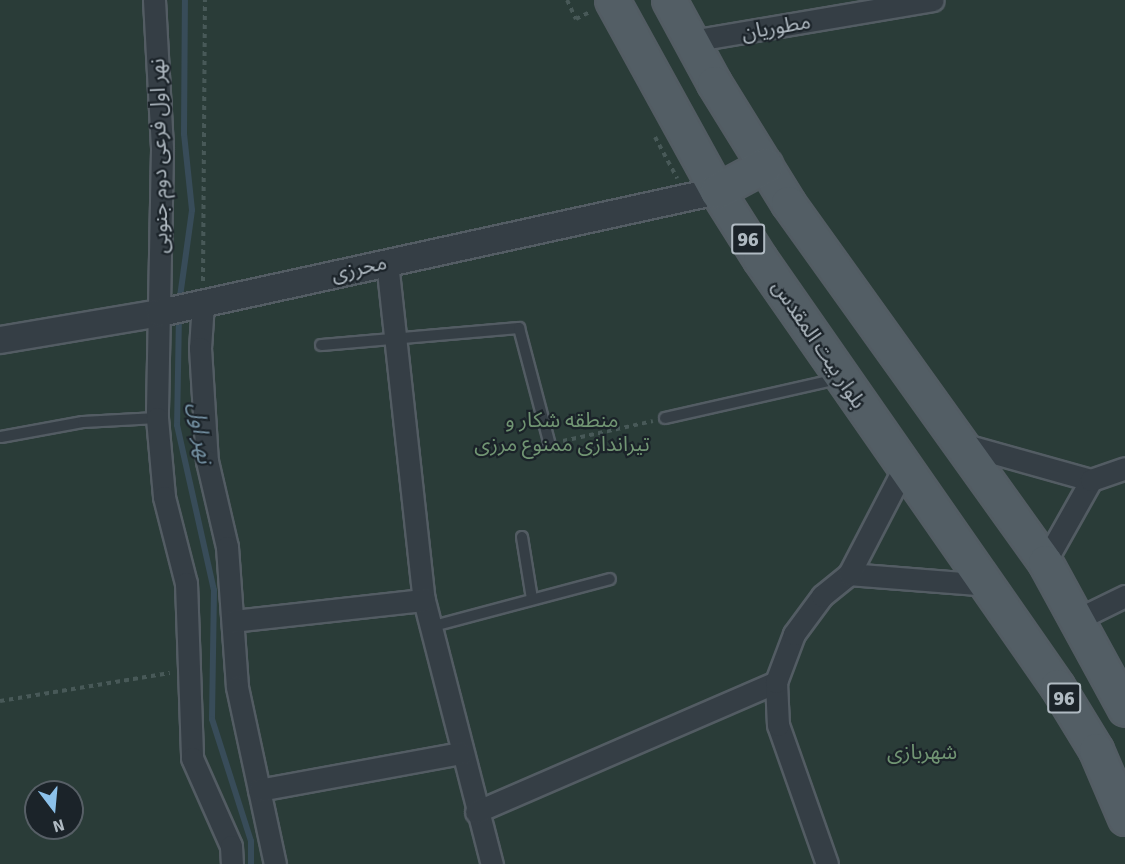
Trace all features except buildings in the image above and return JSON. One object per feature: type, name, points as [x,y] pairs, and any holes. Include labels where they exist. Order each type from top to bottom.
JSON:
[{"type":"main road","name":"96","points":[[669,0],[765,165],[1045,562],[1125,709]]},
{"type":"main road","name":"بلوار بیت المقدس","points":[[601,6],[717,191],[841,378],[905,466]]},
{"type":"main road","points":[[717,191],[765,165]]},
{"type":"main road","name":"96","points":[[905,466],[990,585],[1096,750],[1125,818]]},
{"type":"street","name":"نهر اول فرعی دوم جنوبی","points":[[154,0],[162,150],[180,308]]},
{"type":"street","name":"مطوریان","points":[[691,41],[933,0]]},
{"type":"street","name":"محرزی","points":[[0,340],[180,308],[717,191]]},
{"type":"street","points":[[387,262],[423,600],[476,812],[492,864]]},
{"type":"street","points":[[180,308],[157,418],[164,497],[186,583],[192,758],[231,846],[232,864]]},
{"type":"street","points":[[180,308],[200,348],[207,461],[227,548],[237,687],[275,864]]},
{"type":"street","points":[[962,444],[1091,480],[1125,468]]},
{"type":"street","points":[[827,864],[778,725],[776,682],[794,634],[822,596],[849,574],[905,466]]},
{"type":"street","points":[[1045,562],[1091,480]]},
{"type":"street","points":[[849,574],[990,585]]},
{"type":"street","points":[[1078,619],[1125,596]]},
{"type":"street","points":[[233,621],[423,600]]},
{"type":"street","points":[[476,812],[776,682]]},
{"type":"street","points":[[259,790],[461,753]]},
{"type":"lane","points":[[321,345],[519,328],[550,445]]},
{"type":"lane","points":[[665,418],[841,378]]},
{"type":"lane","points":[[1,437],[83,422],[157,418]]},
{"type":"lane","points":[[522,537],[532,599]]},
{"type":"lane","points":[[430,627],[610,579]]},
{"type":"path","points":[[180,308],[205,0]]},
{"type":"path","points":[[567,0],[576,19],[601,6]]},
{"type":"path","points":[[550,445],[665,418]]},
{"type":"path","points":[[0,700],[189,670]]},
{"type":"green space","name":"منطقه شکار و تیراندازی ممنوع مرزی","points":[[0,0],[1125,0],[1125,864],[0,864]]},
{"type":"waterway","name":"نهر اول","points":[[179,304],[192,210],[184,134],[185,0]]},
{"type":"waterway","name":"نهر اول","points":[[179,314],[177,425],[214,590],[212,719],[251,841],[251,864]]},
{"type":"park label","name":"شهربازی","points":[[922,752]]}]
